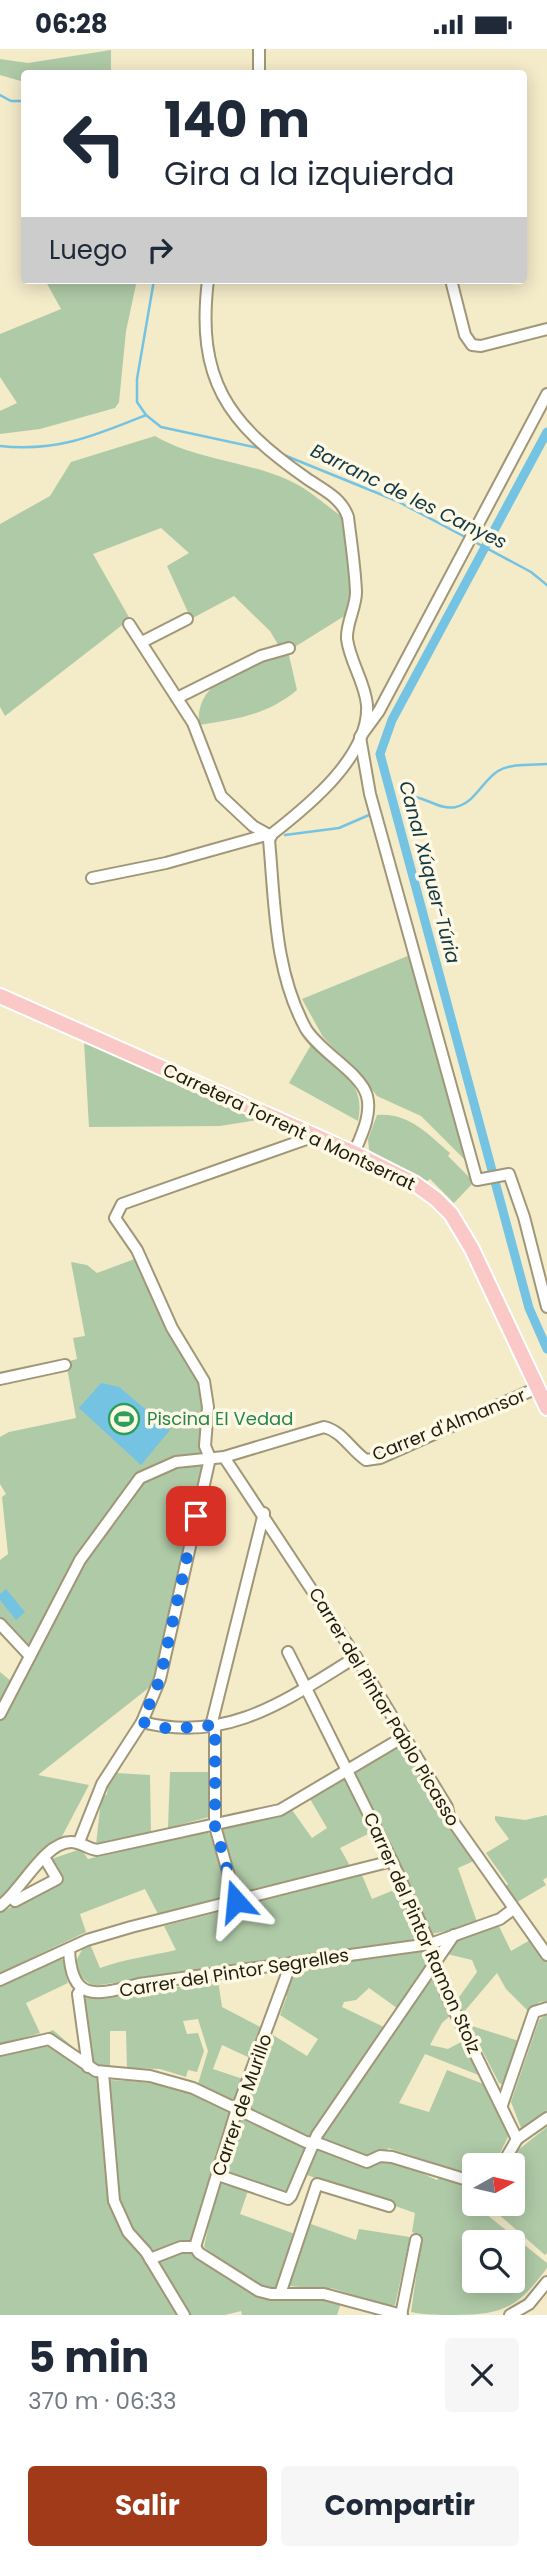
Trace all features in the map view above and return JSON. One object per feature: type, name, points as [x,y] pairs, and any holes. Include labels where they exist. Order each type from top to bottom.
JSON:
[{"type":"main road","name":"Carretera Torrent a Montserrat","points":[[0,996],[354,1153],[414,1183],[451,1215],[472,1249],[547,1408]]},
{"type":"street","points":[[259,49],[259,70]]},
{"type":"street","points":[[208,284],[207,342],[213,373],[225,402],[268,450],[333,495],[345,507],[356,594],[347,635],[367,707],[360,737],[370,794],[477,1180],[509,1174],[524,1217],[547,1307]]},
{"type":"street","points":[[453,284],[471,345],[481,347],[547,329]]},
{"type":"street","points":[[92,878],[166,863],[268,836],[322,794],[379,711],[547,394]]},
{"type":"street","points":[[142,642],[187,619]]},
{"type":"street","points":[[129,624],[193,723],[221,796],[268,836],[280,958],[291,996],[316,1043],[359,1082],[367,1097],[368,1113],[354,1153]]},
{"type":"street","points":[[177,698],[261,656],[289,648]]},
{"type":"street","points":[[79,1842],[102,1784],[142,1722],[160,1679],[210,1458],[205,1446],[208,1407],[204,1381],[172,1328],[137,1249],[115,1218],[122,1204],[315,1136]]},
{"type":"street","points":[[0,1379],[65,1366]]},
{"type":"street","name":"Carrer d'Almansor","points":[[0,1714],[80,1560],[130,1488],[140,1478],[176,1462],[224,1457],[324,1427],[337,1432],[354,1452],[366,1460],[380,1458],[537,1388]]},
{"type":"street","name":"Carrer del Pintor Pablo Picasso","points":[[224,1457],[264,1513],[356,1657],[447,1807],[449,1816],[512,1910],[547,1955]]},
{"type":"street","points":[[236,1901],[215,1826],[213,1726],[264,1513]]},
{"type":"street","points":[[0,1625],[30,1656]]},
{"type":"street","name":"Carrer del Pintor Ramon Stolz","points":[[288,1652],[308,1687],[392,1861],[430,1944],[445,1992],[517,2139]]},
{"type":"street","points":[[142,1722],[169,1729],[213,1726],[254,1717],[356,1657]]},
{"type":"street","points":[[0,1906],[12,1898],[44,1857],[64,1842],[79,1842],[97,1850],[280,1810],[405,1736]]},
{"type":"street","points":[[12,1898],[15,1901],[57,1879],[44,1857]]},
{"type":"street","points":[[0,1980],[69,1949],[131,1927],[392,1861]]},
{"type":"street","name":"Carrer del Pintor Segrelles","points":[[82,1988],[97,1993],[139,1984],[430,1944],[500,1919],[512,1910]]},
{"type":"street","points":[[218,2175],[288,2199],[313,2144],[454,1935]]},
{"type":"street","points":[[69,1949],[70,1972],[82,1988],[78,1994],[88,2067]]},
{"type":"street","name":"Carrer de Murillo","points":[[195,2247],[236,2112],[291,1963]]},
{"type":"street","points":[[502,2105],[534,2012],[547,2008]]},
{"type":"street","points":[[0,2050],[49,2039],[88,2067],[103,2073],[150,2076],[182,2085],[236,2112],[313,2144],[367,2162],[380,2156],[392,2157],[462,2178]]},
{"type":"street","points":[[103,2073],[114,2201],[128,2232],[150,2259],[184,2315]]},
{"type":"street","points":[[509,2153],[517,2139],[547,2118]]},
{"type":"street","points":[[300,2176],[317,2184],[389,2206]]},
{"type":"street","points":[[279,2294],[317,2184]]},
{"type":"street","points":[[150,2259],[181,2247],[195,2247],[248,2285],[271,2294],[324,2294],[402,2315],[416,2240]]},
{"type":"street","points":[[510,2315],[529,2304],[547,2282]]},
{"type":"green space","points":[[111,50],[111,70],[21,70],[21,81],[0,75],[0,59],[28,63]]},
{"type":"green space","points":[[47,284],[136,284],[126,331],[119,402],[115,408],[40,429],[0,434],[0,411],[17,403],[0,377],[0,334],[61,309]]},
{"type":"green space","points":[[155,436],[186,450],[286,479],[309,492],[345,519],[352,593],[346,615],[293,648],[280,648],[270,631],[234,596],[191,619],[167,566],[189,553],[161,528],[93,554],[130,619],[5,716],[0,707],[0,524],[50,496],[71,462]]},
{"type":"green space","points":[[288,651],[297,690],[263,710],[239,718],[199,725],[200,709],[206,695],[216,684],[243,667]]},
{"type":"green space","points":[[410,955],[467,1162],[421,1116],[377,1096],[323,1037],[302,999]]},
{"type":"green space","points":[[84,1041],[263,1119],[220,1126],[89,1127]]},
{"type":"green space","points":[[312,1043],[340,1068],[354,1086],[360,1108],[358,1121],[289,1083]]},
{"type":"green space","points":[[377,1115],[398,1117],[417,1126],[450,1153],[448,1156],[474,1182],[454,1203],[430,1179],[427,1181],[369,1150],[368,1139]]},
{"type":"green space","points":[[140,1257],[204,1381],[210,1458],[160,1679],[38,1775],[89,1785],[49,1861],[0,1904],[0,1672],[12,1682],[24,1656],[0,1633],[0,1560],[8,1554],[2,1497],[6,1494],[0,1484],[0,1437],[9,1432],[76,1418],[66,1362],[77,1359],[73,1338],[85,1336],[71,1262],[87,1265],[97,1273]]},
{"type":"green space","points":[[404,1741],[476,1860],[458,1868],[478,1925],[431,1934],[354,1774]]},
{"type":"green space","points":[[170,1772],[210,1772],[209,1817],[168,1828]]},
{"type":"green space","points":[[109,1774],[150,1775],[151,1833],[96,1845],[101,1799],[107,1794]]},
{"type":"green space","points":[[345,1777],[372,1832],[340,1848],[350,1866],[241,1893],[227,1852],[223,1828],[292,1810],[312,1838],[327,1828],[310,1799]]},
{"type":"green space","points":[[547,1815],[547,1877],[543,1880],[546,1885],[514,1904],[503,1888],[508,1884],[486,1853],[509,1839],[495,1816],[525,1820]]},
{"type":"green space","points":[[206,1832],[210,1834],[229,1896],[158,1914],[145,1889],[80,1914],[86,1932],[0,1973],[0,1913],[62,1881],[51,1859],[81,1849],[88,1859]]},
{"type":"green space","points":[[362,1875],[372,1899],[399,1888],[423,1937],[421,1940],[92,1986],[78,1974],[76,1961],[83,1948],[90,1944],[100,1968],[176,1950],[164,1926]]},
{"type":"green space","points":[[497,1922],[511,1951],[532,1939],[547,1958],[547,2001],[539,2002],[529,2012],[506,1989],[497,1973],[463,2013],[457,2000],[477,1972],[472,1960],[447,1954],[458,1938]]},
{"type":"green space","points":[[429,1951],[432,1959],[397,2008],[369,1988],[356,2000],[344,2002],[342,2007],[384,2027],[310,2138],[238,2109],[251,2075],[256,2077],[273,2035],[307,2056],[318,2039],[280,2015],[287,1996],[284,1994],[297,1968]]},
{"type":"green space","points":[[60,1959],[63,1960],[68,1983],[26,2003],[40,2033],[0,2045],[0,1987]]},
{"type":"green space","points":[[433,1977],[451,2015],[442,2023],[430,2045],[448,2049],[463,2041],[481,2076],[425,2054],[399,2103],[429,2112],[447,2070],[486,2085],[512,2138],[508,2137],[500,2153],[462,2153],[462,2172],[388,2148],[386,2153],[367,2160],[320,2139]]},
{"type":"green space","points":[[218,1980],[222,2007],[262,2028],[250,2058],[222,2045],[213,2069],[246,2080],[236,2109],[197,2087],[208,2051],[198,2019],[183,2021],[187,2034],[198,2033],[204,2051],[197,2072],[188,2070],[186,2077],[160,2069],[127,2068],[126,2031],[110,2031],[110,2080],[146,2082],[174,2088],[233,2112],[196,2239],[159,2253],[186,2249],[246,2288],[341,2303],[337,2315],[242,2315],[241,2311],[225,2315],[0,2315],[0,2055],[53,2030],[81,2054],[93,2059],[83,1997],[103,1999]]},
{"type":"green space","points":[[547,2014],[547,2112],[525,2129],[521,2128],[511,2102],[539,2020]]},
{"type":"green space","points":[[469,2025],[519,2041],[504,2085],[499,2083]]},
{"type":"green space","points":[[238,2117],[306,2147],[288,2193],[221,2173]]},
{"type":"green space","points":[[547,2127],[545,2255],[525,2237],[525,2230],[516,2230],[501,2216],[525,2216],[525,2153],[514,2153]]},
{"type":"green space","points":[[314,2148],[390,2159],[437,2180],[441,2176],[462,2183],[462,2216],[488,2216],[506,2230],[462,2230],[462,2293],[525,2293],[525,2245],[547,2263],[547,2268],[537,2281],[527,2292],[518,2300],[498,2310],[472,2315],[411,2312],[422,2236],[412,2232],[415,2213],[304,2172]]},
{"type":"green space","points":[[218,2180],[249,2188],[240,2214],[295,2234],[274,2292],[252,2284],[204,2247]]},
{"type":"green space","points":[[311,2224],[356,2240],[359,2229],[410,2237],[395,2305],[390,2306],[331,2288],[290,2286],[287,2283]]},
{"type":"water","name":"Piscina El Vedad","points":[[101,1383],[119,1387],[170,1430],[141,1465],[79,1408]]},
{"type":"water","points":[[6,1589],[25,1612],[16,1620],[0,1600],[0,1594]]},
{"type":"waterway","name":"Barranc de les Canyes","points":[[0,95],[11,101],[21,101]]},
{"type":"waterway","name":"Barranc de les Canyes","points":[[153,284],[137,379],[137,402],[146,415],[161,427],[263,449]]},
{"type":"waterway","points":[[0,446],[40,447],[75,441],[146,415]]},
{"type":"waterway","name":"Canal Xúquer-Túria","points":[[547,432],[392,720],[380,754],[529,1308],[547,1349]]},
{"type":"waterway","name":"Barranc de les Canyes","points":[[279,453],[397,501],[467,538]]},
{"type":"waterway","name":"Barranc de les Canyes","points":[[473,541],[531,572],[547,585]]},
{"type":"waterway","points":[[404,797],[417,797],[443,807],[456,807],[469,801],[492,775],[503,768],[547,764]]},
{"type":"waterway","points":[[285,835],[339,828],[369,815]]},
{"type":"place","name":"Piscina El Vedad","points":[[124,1419]]},
{"type":"route","points":[[196,1516],[160,1679],[142,1722],[169,1729],[215,1725],[215,1826],[236,1901]]}]
